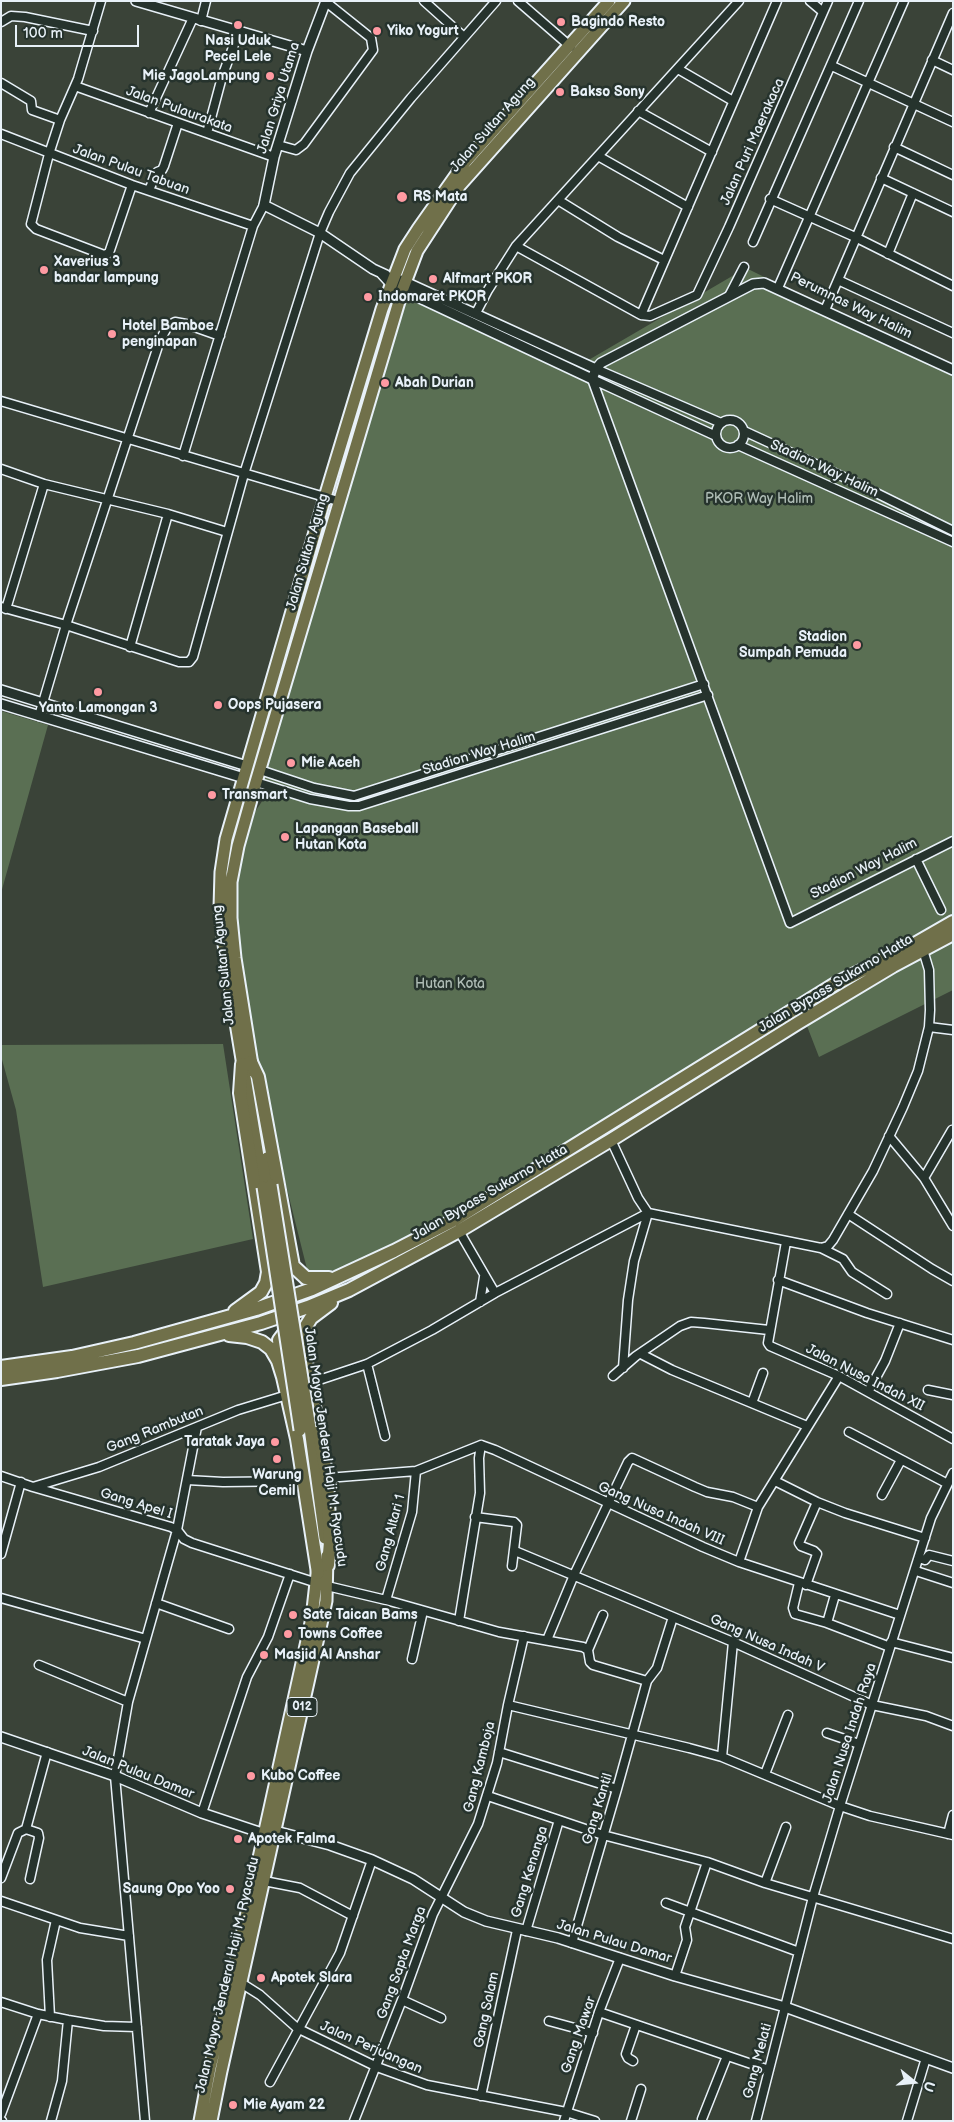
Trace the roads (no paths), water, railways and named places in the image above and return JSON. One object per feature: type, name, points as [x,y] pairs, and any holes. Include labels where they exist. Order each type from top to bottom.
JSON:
[{"type":"highway","name":"Jalan Bypass Sukarno Hatta","points":[[1,1368],[72,1357],[134,1343],[222,1319],[296,1295],[337,1278],[454,1220],[835,984],[953,922]]},
{"type":"highway","name":"Jalan Bypass Sukarno Hatta","points":[[1,1379],[138,1356],[215,1336],[286,1314],[349,1290],[459,1231],[611,1140],[798,1023],[922,950],[953,934]]},
{"type":"highway","points":[[247,1063],[258,1077],[293,1266],[293,1281],[286,1287],[279,1287],[275,1284],[268,1272],[240,1093],[247,1063]]},
{"type":"highway","points":[[569,1149],[575,1162]]},
{"type":"highway","points":[[293,1266],[301,1275],[309,1278],[337,1278]]},
{"type":"highway","points":[[222,1319],[256,1296],[264,1286],[268,1272]]},
{"type":"highway","points":[[322,1576],[330,1542],[327,1478],[303,1331],[308,1321],[349,1290]]},
{"type":"highway","points":[[304,1340],[298,1332],[292,1330],[285,1332],[280,1338],[279,1348],[322,1576]]},
{"type":"highway","points":[[215,1336],[247,1337],[265,1344],[276,1357],[283,1377]]},
{"type":"main road","name":"Jalan Sultan Agung","points":[[267,1186],[247,1063],[226,962],[220,908],[221,872],[226,839],[247,766],[382,309],[460,185],[573,49],[609,1]]},
{"type":"main road","name":"Jalan Sultan Agung","points":[[573,49],[624,1]]},
{"type":"main road","name":"Jalan Sultan Agung","points":[[247,1063],[231,918],[231,882],[240,839],[338,501],[398,283]]},
{"type":"main road","name":"Jalan Mayor Jenderal Haji M. Ryacudu","points":[[211,2121],[215,2070],[270,1833],[322,1576],[305,1429],[267,1186]]},
{"type":"main road","name":"Jalan Mayor Jenderal Haji M. Ryacudu","points":[[215,2070],[241,1983],[264,1881],[270,1833]]},
{"type":"main road","name":"Jalan Mayor Jenderal Haji M. Ryacudu","points":[[200,2121],[213,2083]]},
{"type":"street","points":[[101,1],[75,86],[60,120],[49,154],[31,224],[36,229],[104,254],[109,253],[132,185]]},
{"type":"street","points":[[136,1],[307,51]]},
{"type":"street","points":[[149,113],[206,1]]},
{"type":"street","points":[[424,1],[464,37]]},
{"type":"street","points":[[44,484],[4,608],[66,625],[178,662],[189,662],[193,657],[244,474],[320,233],[350,173],[411,98],[496,1]]},
{"type":"street","points":[[518,1],[573,49]]},
{"type":"street","points":[[476,313],[516,246],[739,1]]},
{"type":"street","points":[[516,246],[641,314],[777,1]]},
{"type":"street","points":[[810,1],[823,12]]},
{"type":"street","name":"Jalan Puri Maerakaca","points":[[641,314],[650,316],[700,293],[828,1]]},
{"type":"street","points":[[753,242],[770,199],[832,66],[859,1]]},
{"type":"street","name":"Perumnas Way Halim","points":[[904,1],[778,288],[953,370]]},
{"type":"street","points":[[278,145],[296,150],[304,144],[373,50],[371,38],[326,2]]},
{"type":"street","name":"Jalan Griya Utama","points":[[264,205],[274,158],[307,51],[326,2]]},
{"type":"street","points":[[825,310],[854,237],[953,13]]},
{"type":"street","points":[[1,22],[11,16],[24,17],[93,31]]},
{"type":"street","points":[[207,133],[222,77],[239,31]]},
{"type":"street","points":[[932,60],[953,70]]},
{"type":"street","points":[[832,66],[953,122]]},
{"type":"street","points":[[678,69],[732,102]]},
{"type":"street","points":[[1,83],[30,101],[32,110],[60,120]]},
{"type":"street","name":"Jalan Pulaurakata","points":[[75,86],[274,158]]},
{"type":"street","points":[[638,111],[712,152]]},
{"type":"street","points":[[149,190],[157,172],[162,170],[164,166],[178,123]]},
{"type":"street","name":"Jalan Pulau Tabuan","points":[[1,134],[132,185],[253,226]]},
{"type":"street","points":[[894,147],[953,175]]},
{"type":"street","points":[[598,156],[688,207]]},
{"type":"street","points":[[881,178],[953,212]]},
{"type":"street","points":[[888,254],[913,193]]},
{"type":"street","points":[[770,199],[854,237],[953,286]]},
{"type":"street","points":[[558,200],[618,237],[664,260]]},
{"type":"street","points":[[183,456],[253,226],[264,205],[320,233],[398,283],[592,379],[716,436]]},
{"type":"street","points":[[729,296],[744,267]]},
{"type":"street","points":[[838,280],[953,332]]},
{"type":"street","points":[[398,283],[476,313],[596,369],[721,423]]},
{"type":"street","points":[[592,379],[601,363],[729,296],[755,284],[764,283],[778,288]]},
{"type":"street","points":[[39,716],[66,625],[160,340],[168,326],[175,322],[220,336]]},
{"type":"street","name":"Stadion Way Halim","points":[[592,379],[790,923],[953,840]]},
{"type":"street","points":[[2,403],[128,438],[338,501]]},
{"type":"street","points":[[725,420],[735,420],[742,427],[744,436],[738,445],[724,447],[717,441],[716,431],[721,423],[725,420]]},
{"type":"street","name":"Stadion Way Halim","points":[[744,432],[877,493],[953,531]]},
{"type":"street","name":"Stadion Way Halim","points":[[738,445],[953,542]]},
{"type":"street","points":[[1,469],[44,484],[168,514],[227,532]]},
{"type":"street","points":[[872,506],[877,493]]},
{"type":"street","points":[[130,647],[168,514]]},
{"type":"street","points":[[912,524],[917,514]]},
{"type":"street","name":"Stadion Way Halim","points":[[260,770],[314,788],[354,796],[704,684]]},
{"type":"street","points":[[1,690],[247,766]]},
{"type":"street","name":"Stadion Way Halim","points":[[256,782],[310,799],[359,806],[708,695]]},
{"type":"street","points":[[1,704],[244,778]]},
{"type":"street","points":[[916,859],[941,910]]},
{"type":"street","points":[[822,1248],[828,1246],[834,1240],[873,1171],[918,1071],[929,1027],[929,970],[922,950]]},
{"type":"street","points":[[929,1027],[953,1030]]},
{"type":"street","points":[[924,1178],[952,1130]]},
{"type":"street","points":[[889,1136],[924,1178],[952,1223]]},
{"type":"street","points":[[611,1140],[638,1198],[648,1213],[634,1261],[628,1300],[623,1368]]},
{"type":"street","points":[[310,1383],[367,1364],[432,1330],[495,1293],[648,1213],[822,1248],[843,1259],[856,1276],[887,1294]]},
{"type":"street","points":[[848,1214],[953,1281]]},
{"type":"street","points":[[459,1231],[495,1293]]},
{"type":"street","points":[[613,1376],[670,1332],[691,1322],[769,1330],[786,1242]]},
{"type":"street","points":[[480,1302],[484,1277]]},
{"type":"street","points":[[778,1280],[953,1340]]},
{"type":"street","points":[[868,1392],[888,1355],[900,1323]]},
{"type":"street","name":"Jalan Nusa Indah XII","points":[[769,1330],[767,1340],[770,1346],[839,1376],[953,1439]]},
{"type":"street","points":[[641,1354],[672,1370],[807,1426]]},
{"type":"street","points":[[367,1364],[385,1436]]},
{"type":"street","points":[[752,1403],[763,1373]]},
{"type":"street","points":[[739,1562],[758,1507],[839,1376]]},
{"type":"street","points":[[928,1390],[953,1395]]},
{"type":"street","name":"Gang Rambutan","points":[[33,1487],[99,1467],[238,1410],[287,1395]]},
{"type":"street","points":[[145,2121],[115,1776],[128,1702],[177,1530],[197,1426]]},
{"type":"street","points":[[849,1432],[946,1483]]},
{"type":"street","points":[[327,1478],[416,1471],[481,1446]]},
{"type":"street","points":[[459,1621],[480,1492],[478,1458],[481,1446]]},
{"type":"street","name":"Gang Nusa Indah VIII","points":[[481,1446],[495,1450],[609,1504],[739,1562],[900,1615]]},
{"type":"street","points":[[547,1640],[574,1575],[628,1462],[632,1458],[701,1490],[733,1497],[758,1507]]},
{"type":"street","points":[[882,1495],[901,1460]]},
{"type":"street","name":"Gang Altari 1","points":[[386,1600],[412,1512],[416,1471]]},
{"type":"street","name":"Jalan Nusa Indah Raya","points":[[785,2007],[813,1897],[859,1744],[916,1571],[931,1518],[946,1483],[953,1473]]},
{"type":"street","name":"Gang Apel I","points":[[1,1476],[177,1530],[180,1536],[192,1543],[290,1574],[322,1576],[386,1600],[459,1621],[499,1632],[547,1640],[588,1650]]},
{"type":"street","points":[[188,1480],[223,1482],[304,1481]]},
{"type":"street","points":[[775,1481],[817,1502],[925,1538]]},
{"type":"street","points":[[1,1554],[21,1482]]},
{"type":"street","points":[[817,1502],[800,1543],[801,1546],[817,1554],[802,1584],[793,1608],[795,1614],[891,1644],[953,1658]]},
{"type":"street","points":[[475,1517],[516,1523],[518,1526],[512,1566]]},
{"type":"street","name":"Gang Nusa Indah V","points":[[515,1551],[733,1642],[872,1704],[926,1716],[953,1726]]},
{"type":"street","points":[[919,1558],[925,1560],[930,1555],[953,1561]]},
{"type":"street","points":[[916,1571],[953,1582]]},
{"type":"street","points":[[202,1813],[247,1677],[268,1637],[290,1574]]},
{"type":"street","points":[[827,1623],[835,1595]]},
{"type":"street","points":[[1,1598],[146,1639]]},
{"type":"street","points":[[156,1603],[229,1629]]},
{"type":"street","points":[[412,1659],[424,1611]]},
{"type":"street","points":[[603,1615],[588,1650],[590,1662],[593,1665],[647,1681]]},
{"type":"street","name":"Gang Kantil","points":[[572,1943],[602,1835],[618,1790],[647,1681],[657,1668],[673,1617]]},
{"type":"street","name":"Gang Kamboja","points":[[440,1897],[463,1857],[488,1796],[524,1636]]},
{"type":"street","points":[[722,1757],[733,1642]]},
{"type":"street","points":[[39,1665],[128,1702]]},
{"type":"street","points":[[508,1704],[722,1757],[840,1806],[898,1823],[950,1834],[953,1815]]},
{"type":"street","points":[[765,1774],[788,1715]]},
{"type":"street","points":[[827,1733],[859,1744]]},
{"type":"street","name":"Jalan Pulau Damar","points":[[1,1737],[115,1776],[202,1813],[270,1833],[330,1845],[372,1860],[412,1879],[464,1912],[486,1921],[572,1943],[675,1976],[785,2007],[953,2068]]},
{"type":"street","points":[[26,1829],[47,1752]]},
{"type":"street","points":[[499,1752],[618,1790]]},
{"type":"street","points":[[488,1796],[602,1835],[707,1862],[765,1882],[953,1939]]},
{"type":"street","name":"Gang Kenanga","points":[[522,1931],[559,1820]]},
{"type":"street","points":[[765,1882],[786,1828]]},
{"type":"street","points":[[1,1878],[18,1833],[26,1829],[38,1833],[39,1838],[30,1879]]},
{"type":"street","points":[[270,2082],[297,2028],[340,1953],[372,1860]]},
{"type":"street","points":[[675,1976],[687,1940],[685,1926],[707,1862]]},
{"type":"street","points":[[264,1881],[300,1888],[353,1916]]},
{"type":"street","name":"Gang Sapta Marga","points":[[354,2121],[440,1897]]},
{"type":"street","points":[[1,1901],[80,1928],[129,1936]]},
{"type":"street","points":[[666,1903],[800,1952]]},
{"type":"street","points":[[50,2016],[47,1960],[56,1920]]},
{"type":"street","name":"Gang Salam","points":[[481,2096],[522,1931]]},
{"type":"street","name":"Gang Mawar","points":[[564,2121],[620,1958]]},
{"type":"street","name":"Jalan Perjuangan","points":[[241,1983],[260,1995],[297,2028],[376,2067],[414,2081],[566,2112],[595,2121]]},
{"type":"street","points":[[402,2000],[441,2018]]},
{"type":"street","points":[[1,2002],[38,2014],[68,2020],[104,2026],[137,2027]]},
{"type":"street","name":"Gang Melati","points":[[756,2120],[785,2007]]},
{"type":"street","points":[[600,2012],[769,2070]]},
{"type":"street","points":[[2,2112],[38,2014]]},
{"type":"street","points":[[51,2121],[62,2081],[68,2020]]},
{"type":"street","points":[[549,2020],[593,2033]]},
{"type":"street","points":[[633,2060],[628,2058],[626,2054],[636,2024]]},
{"type":"street","points":[[702,2119],[727,2056]]},
{"type":"street","points":[[907,2121],[926,2058]]},
{"type":"street","points":[[631,2121],[641,2089]]},
{"type":"place","name":"Bagindo Resto","points":[[561,22]]},
{"type":"place","name":"Nasi Uduk Pecel Lele","points":[[238,25]]},
{"type":"place","name":"Yiko Yogurt","points":[[377,31]]},
{"type":"place","name":"Mie JagoLampung","points":[[270,76]]},
{"type":"place","name":"Bakso Sony","points":[[560,92]]},
{"type":"place","name":"RS Mata","points":[[402,197]]},
{"type":"place","name":"Xaverius 3 bandar lampung","points":[[44,270]]},
{"type":"place","name":"Alfmart PKOR","points":[[433,279]]},
{"type":"place","name":"Indomaret PKOR","points":[[368,297]]},
{"type":"place","name":"Hotel Bamboe penginapan","points":[[112,334]]},
{"type":"place","name":"Abah Durian","points":[[385,383]]},
{"type":"place","name":"Stadion Sumpah Pemuda","points":[[857,645]]},
{"type":"place","name":"Yanto Lamongan 3","points":[[98,692]]},
{"type":"place","name":"Oops Pujasera","points":[[218,705]]},
{"type":"place","name":"Mie Aceh","points":[[291,763]]},
{"type":"place","name":"Transmart","points":[[212,795]]},
{"type":"place","name":"Lapangan Baseball Hutan Kota","points":[[285,837]]},
{"type":"place","name":"Taratak Jaya","points":[[275,1442]]},
{"type":"place","name":"Warung Cemil","points":[[277,1459]]},
{"type":"place","name":"Sate Taican Bams","points":[[293,1615]]},
{"type":"place","name":"Towns Coffee","points":[[288,1634]]},
{"type":"place","name":"Masjid Al Anshar","points":[[264,1655]]},
{"type":"place","name":"Kubo Coffee","points":[[251,1776]]},
{"type":"place","name":"Apotek Falma","points":[[238,1839]]},
{"type":"place","name":"Saung Opo Yoo","points":[[230,1889]]},
{"type":"place","name":"Apotek Slara","points":[[261,1978]]},
{"type":"place","name":"Mie Ayam 22","points":[[233,2105]]},
{"type":"park label","name":"PKOR Way Halim","points":[[759,499]]},
{"type":"park label","name":"Hutan Kota","points":[[450,984]]}]
